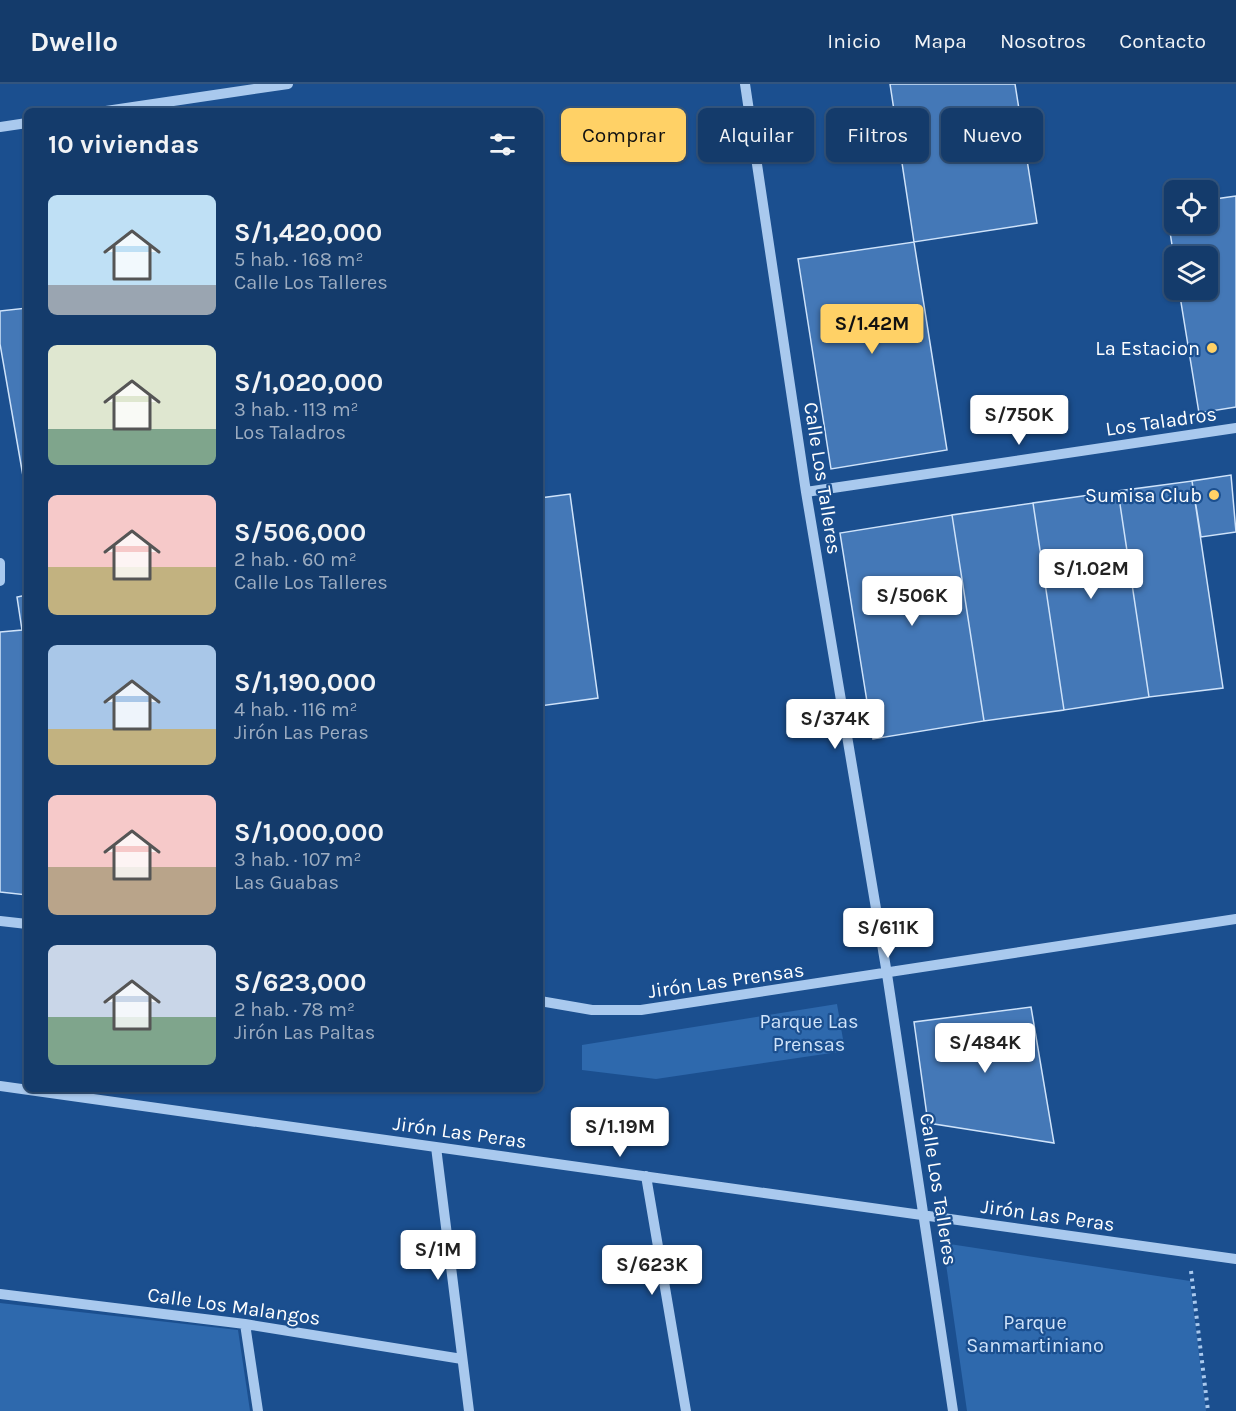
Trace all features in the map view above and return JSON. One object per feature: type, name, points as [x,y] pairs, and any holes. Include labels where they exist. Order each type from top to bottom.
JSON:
[{"type":"street","points":[[126,108],[288,84]]},
{"type":"street","name":"Calle Los Talleres","points":[[745,84],[806,492],[887,974],[953,1411]]},
{"type":"street","points":[[0,127],[24,123]]},
{"type":"street","name":"Los Taladros","points":[[806,492],[1236,428]]},
{"type":"street","points":[[0,563],[0,581]]},
{"type":"street","name":"Jirón Las Prensas","points":[[543,1002],[592,1010],[641,1011],[1236,919]]},
{"type":"street","points":[[0,921],[24,924]]},
{"type":"street","name":"Jirón Las Peras","points":[[0,1086],[24,1089]]},
{"type":"street","name":"Jirón Las Peras","points":[[43,1092],[1236,1259]]},
{"type":"street","points":[[436,1147],[469,1411]]},
{"type":"street","points":[[646,1176],[686,1411]]},
{"type":"street","name":"Calle Los Malangos","points":[[0,1294],[245,1324],[462,1359]]},
{"type":"street","points":[[245,1324],[258,1411]]},
{"type":"path","points":[[1188,1252],[1208,1411]]},
{"type":"green space","name":"Parque Las Prensas","points":[[837,1004],[845,1051],[656,1079],[582,1070],[582,1045]]},
{"type":"green space","name":"Parque Sanmartiniano","points":[[943,1243],[1190,1281],[1206,1411],[967,1411]]},
{"type":"green space","points":[[0,1303],[238,1330],[250,1411],[0,1411]]},
{"type":"building","points":[[890,84],[1015,84],[1019,108],[941,108],[941,162],[1027,162],[1037,223],[914,242],[902,162],[929,162],[929,108],[894,108]]},
{"type":"building","name":"La Estacion","points":[[1236,196],[1236,407],[1199,413],[1181,300],[1218,300],[1218,246],[1172,246],[1170,234],[1218,234],[1218,199]]},
{"type":"building","points":[[914,242],[947,450],[831,469],[798,259]]},
{"type":"building","points":[[24,308],[24,482],[0,344],[0,311]]},
{"type":"building","name":"Sumisa Club","points":[[1231,475],[1236,532],[1201,537],[1192,481]]},
{"type":"building","points":[[1192,481],[1223,688],[1149,697],[1118,491]]},
{"type":"building","points":[[1118,491],[1149,697],[1064,710],[1033,503]]},
{"type":"building","points":[[570,494],[598,698],[543,706],[543,498]]},
{"type":"building","points":[[1033,503],[1064,710],[984,721],[952,515]]},
{"type":"building","points":[[952,515],[984,721],[873,739],[840,533]]},
{"type":"building","points":[[24,596],[24,895],[0,892],[0,632],[22,630],[17,597]]},
{"type":"building","points":[[1031,1007],[1054,1143],[928,1123],[914,1022]]},
{"type":"place","name":"La Estacion","points":[[1212,348]]},
{"type":"place","name":"Sumisa Club","points":[[1214,495]]}]
